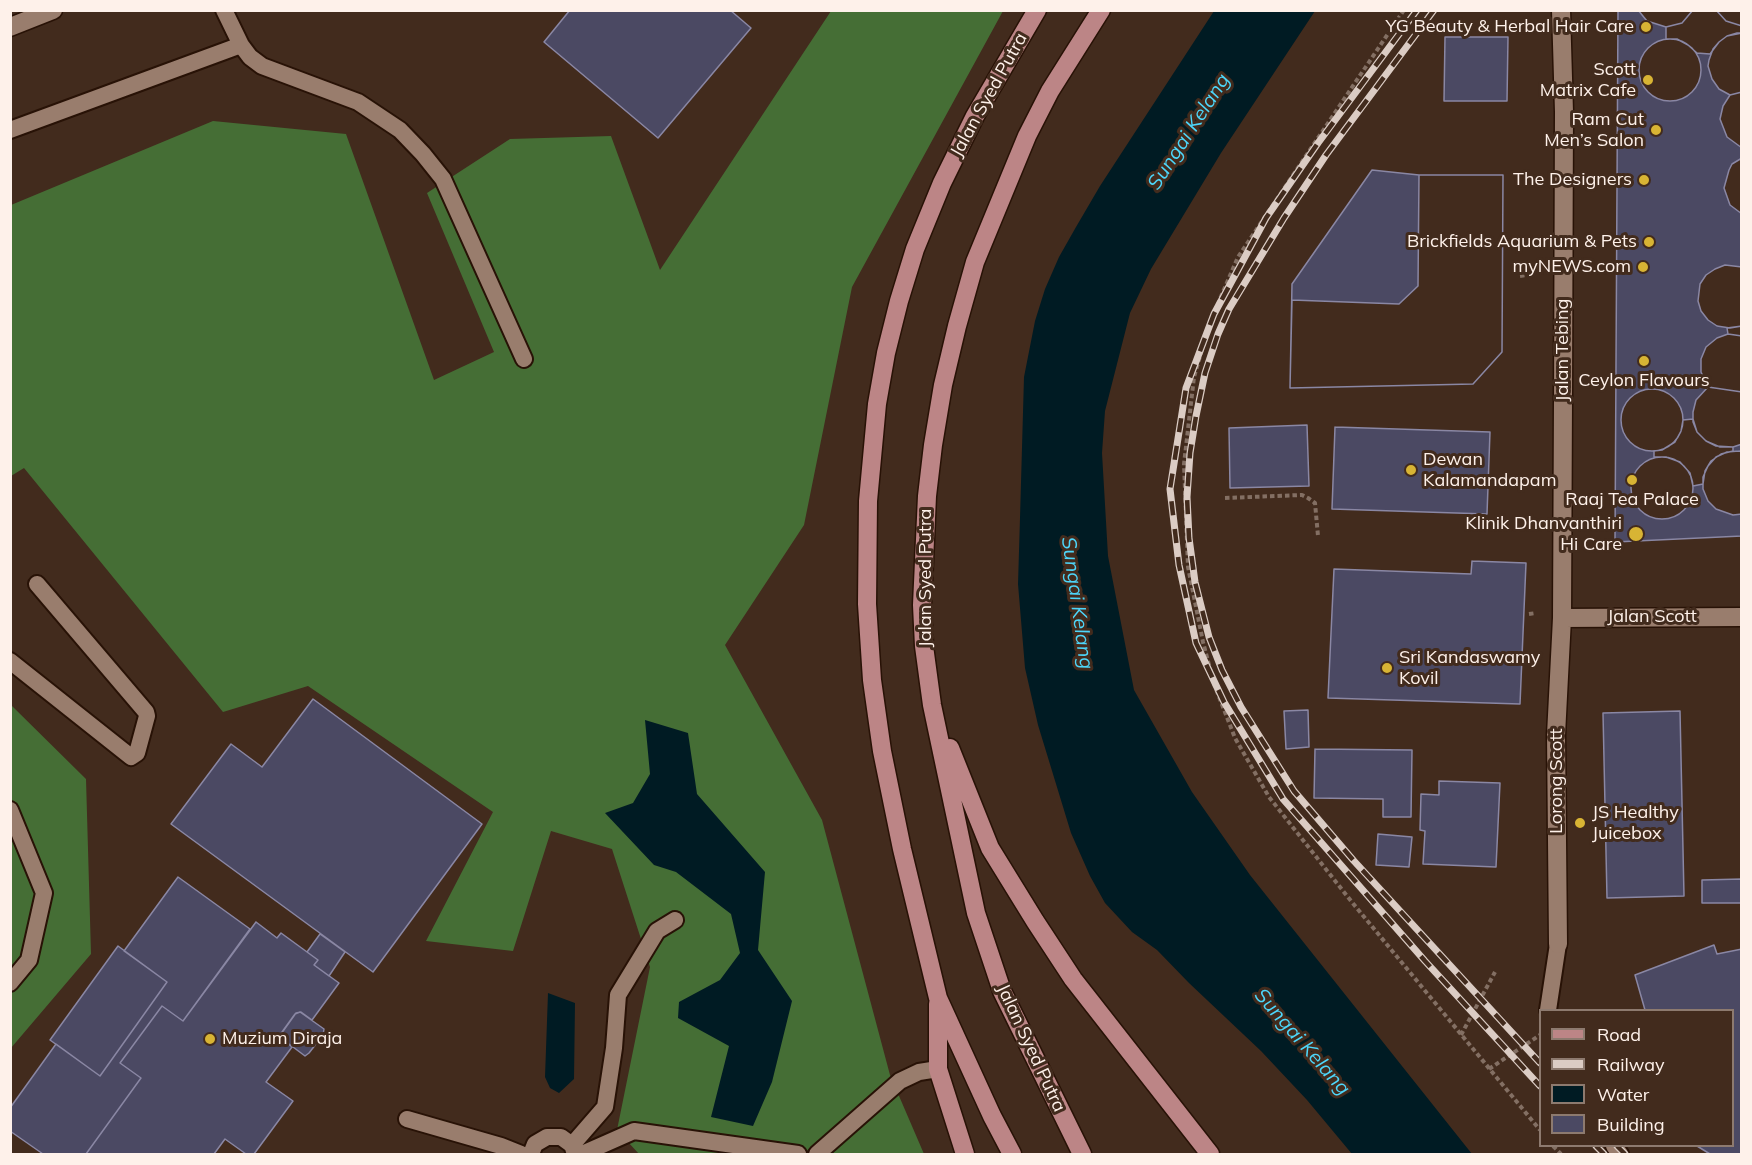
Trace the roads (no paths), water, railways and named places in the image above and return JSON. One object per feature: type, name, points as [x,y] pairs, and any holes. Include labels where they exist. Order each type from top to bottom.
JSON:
[{"type":"main road","name":"Jalan Syed Putra","points":[[1012,1155],[938,998],[902,849],[882,751],[872,680],[867,594],[868,501],[870,458],[886,353],[898,301],[915,249],[942,183],[975,116],[1037,10]]},
{"type":"main road","name":"Jalan Syed Putra","points":[[1082,1155],[1002,991],[976,913],[932,705],[924,646],[922,605],[926,517],[933,445],[943,385],[975,262],[1027,136],[1050,91],[1101,10]]},
{"type":"main road","points":[[932,705],[990,848],[1035,921],[1073,979],[1210,1155]]},
{"type":"main road","points":[[938,998],[938,1069],[964,1155]]},
{"type":"street","points":[[10,27],[53,10]]},
{"type":"street","name":"Jalan Tebing","points":[[1561,10],[1564,112],[1562,618]]},
{"type":"street","name":"Jalan Scott","points":[[1562,618],[1742,617]]},
{"type":"street","name":"Lorong Scott","points":[[1558,944],[1556,735],[1562,618]]},
{"type":"lane","points":[[224,10],[241,45],[250,57],[262,66],[358,102],[400,130],[423,154],[443,179],[524,359]]},
{"type":"lane","points":[[10,130],[241,45]]},
{"type":"lane","points":[[10,661],[131,757],[137,753],[147,716],[146,712],[36,584]]},
{"type":"lane","points":[[10,810],[44,893],[29,960],[10,983]]},
{"type":"lane","points":[[576,1151],[605,1107],[614,1048],[618,995],[657,931],[675,920]]},
{"type":"lane","points":[[1548,1009],[1558,944]]},
{"type":"lane","points":[[817,1155],[900,1081],[919,1072],[938,1069]]},
{"type":"lane","points":[[407,1119],[501,1146],[521,1155]]},
{"type":"lane","points":[[576,1151],[634,1131],[798,1155]]},
{"type":"lane","points":[[531,1155],[535,1144],[547,1137],[561,1137],[576,1151]]},
{"type":"water","name":"Sungai Kelang","points":[[1214,11],[1315,11],[1221,153],[1151,269],[1130,313],[1105,411],[1102,453],[1108,556],[1134,690],[1192,792],[1250,875],[1472,1154],[1352,1154],[1307,1100],[1261,1051],[1157,950],[1132,932],[1105,903],[1071,833],[1038,725],[1025,668],[1018,584],[1024,377],[1035,321],[1045,289],[1076,227],[1100,186]]},
{"type":"water","points":[[645,720],[688,733],[697,794],[765,872],[758,950],[792,1001],[772,1082],[753,1126],[711,1117],[729,1046],[678,1018],[679,1002],[720,980],[740,953],[731,914],[676,872],[654,865],[605,813],[633,803],[650,774]]},
{"type":"water","points":[[548,993],[575,1003],[574,1079],[559,1093],[550,1088],[545,1077]]},
{"type":"railway","points":[[1417,10],[1318,143],[1266,218],[1214,314],[1186,388],[1170,489],[1179,565],[1196,643],[1224,702],[1283,799],[1425,961],[1539,1085]]},
{"type":"railway","points":[[1434,10],[1326,155],[1284,218],[1229,309],[1205,373],[1196,416],[1190,453],[1187,497],[1189,538],[1195,582],[1209,637],[1222,670],[1241,707],[1294,791],[1354,861],[1539,1062]]},
{"type":"railway","points":[[1597,1147],[1604,1154]]},
{"type":"railway","points":[[1618,1147],[1625,1154]]},
{"type":"place","name":"YG Beauty & Herbal Hair Care","points":[[1646,27]]},
{"type":"place","name":"Scott Matrix Cafe","points":[[1648,80]]},
{"type":"place","name":"Ram Cut Men’s Salon","points":[[1656,130]]},
{"type":"place","name":"The Designers","points":[[1644,180]]},
{"type":"place","name":"Brickfields Aquarium & Pets","points":[[1649,242]]},
{"type":"place","name":"myNEWS.com","points":[[1643,267]]},
{"type":"place","name":"Ceylon Flavours","points":[[1644,361]]},
{"type":"place","name":"Dewan Kalamandapam","points":[[1411,470]]},
{"type":"place","name":"Raaj Tea Palace","points":[[1632,480]]},
{"type":"place","name":"Klinik Dhanvanthiri Hi Care","points":[[1636,534]]},
{"type":"place","name":"Sri Kandaswamy Kovil","points":[[1387,668]]},
{"type":"place","name":"JS Healthy Juicebox","points":[[1580,823]]},
{"type":"place","name":"Muzium Diraja","points":[[210,1039]]}]
